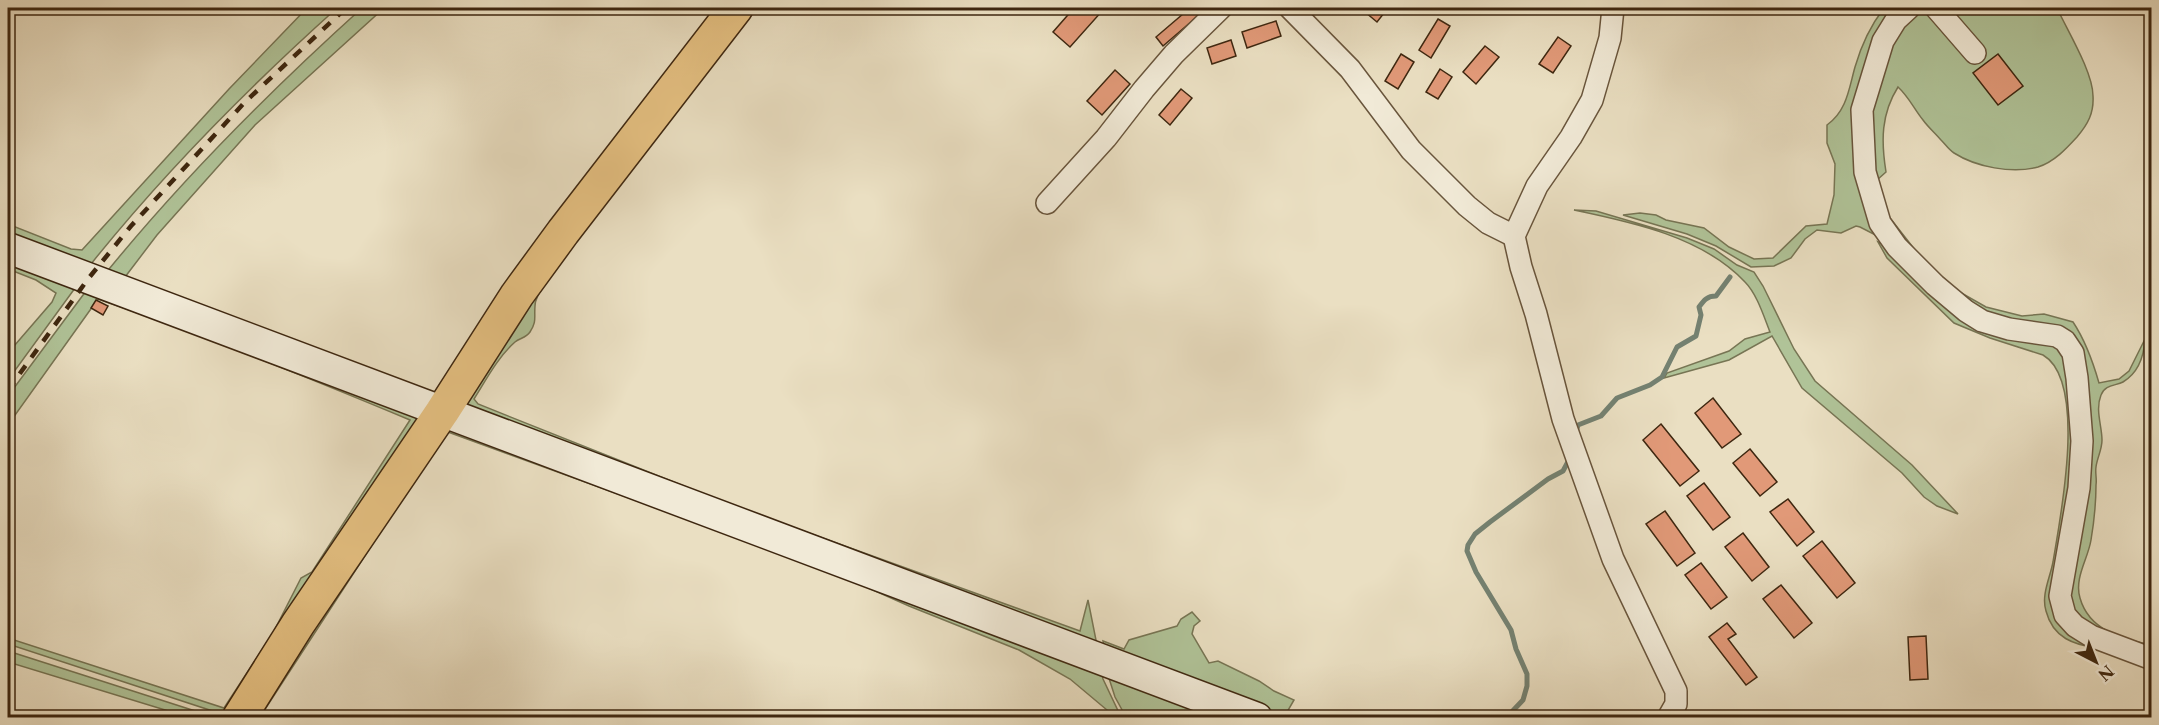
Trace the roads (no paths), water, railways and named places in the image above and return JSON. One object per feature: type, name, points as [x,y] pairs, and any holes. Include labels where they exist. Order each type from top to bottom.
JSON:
[{"type":"main road","points":[[239,717],[517,295],[735,8]]},
{"type":"main road","points":[[8,248],[1257,717]]},
{"type":"street","points":[[1047,203],[1106,138],[1174,54],[1221,8]]},
{"type":"street","points":[[1290,8],[1350,69],[1411,150],[1467,206],[1488,223],[1514,236]]},
{"type":"street","points":[[1613,8],[1610,38],[1592,99],[1571,137],[1537,186],[1514,236],[1567,430],[1613,559],[1676,691],[1676,704],[1668,717]]},
{"type":"street","points":[[1909,8],[1896,20],[1883,41],[1862,110],[1865,172],[1880,223],[1897,247],[1935,285],[1966,311],[1982,321],[2009,329],[2057,336],[2065,341],[2073,353],[2082,441],[2079,488],[2060,596],[2065,615],[2075,626],[2091,636],[2151,659]]},
{"type":"street","points":[[1936,8],[1975,53]]},
{"type":"waterway","points":[[1576,432],[1578,425],[1601,416],[1617,398],[1650,385],[1662,377],[1677,347],[1696,336],[1701,315],[1699,307],[1706,299],[1716,296],[1730,277]]},
{"type":"waterway","points":[[1506,718],[1523,700],[1527,686],[1527,674],[1511,630],[1476,572],[1467,551],[1468,545],[1475,534],[1490,522],[1548,479],[1563,471],[1570,458]]},
{"type":"railway","points":[[8,390],[88,279],[131,226],[245,102],[346,8]]}]
